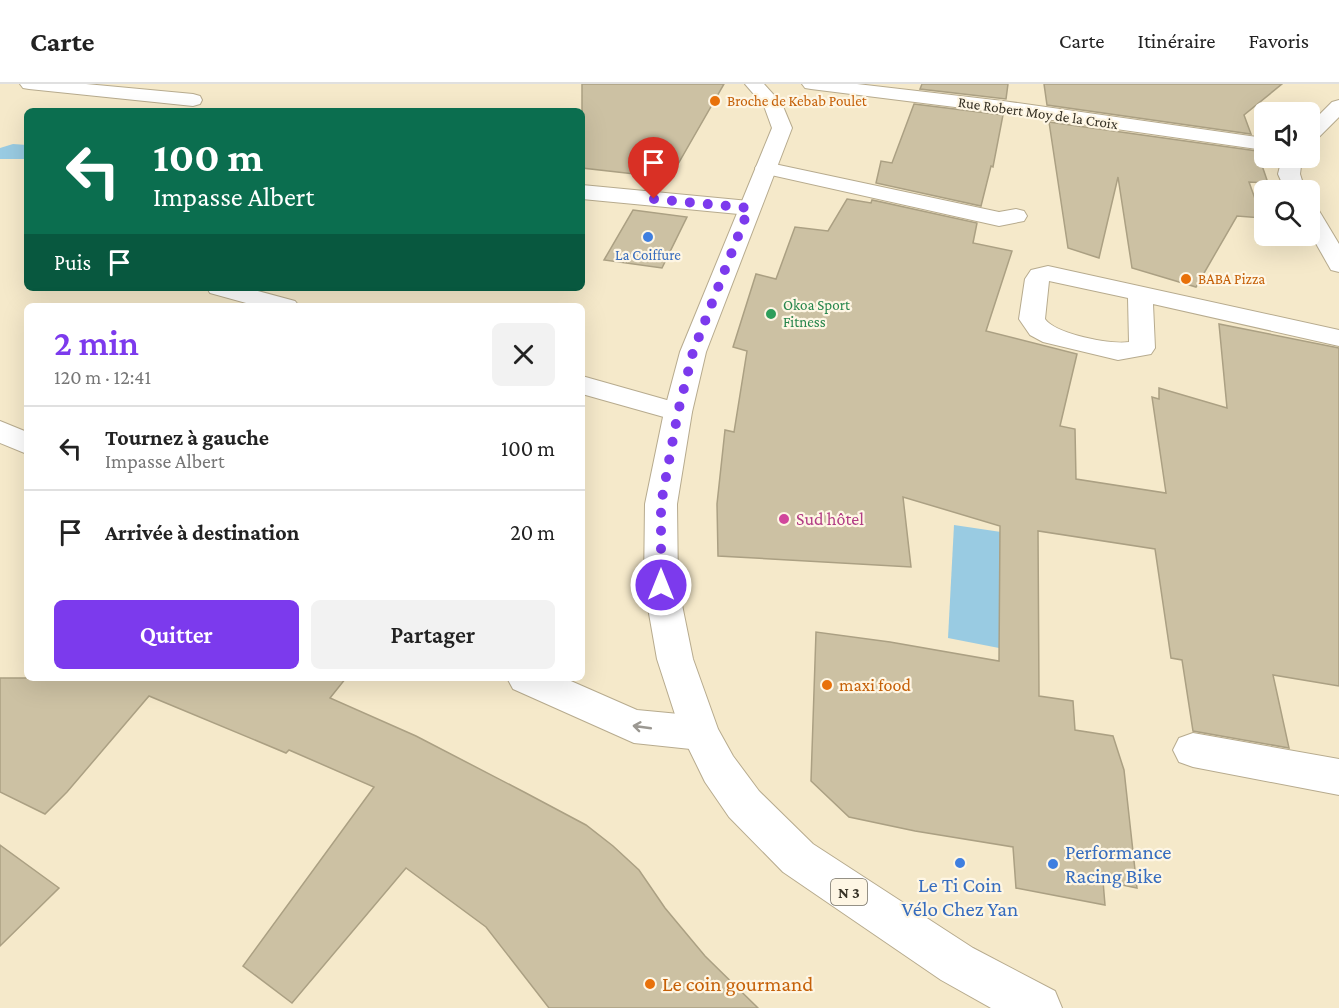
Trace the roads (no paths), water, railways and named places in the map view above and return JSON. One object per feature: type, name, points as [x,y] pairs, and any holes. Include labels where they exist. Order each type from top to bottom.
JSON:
[{"type":"main road","points":[[29,84],[193,100]]},
{"type":"main road","name":"N 3","points":[[754,84],[774,104],[782,128],[693,352],[678,412],[661,504],[661,585],[675,659],[700,733],[719,769],[744,804],[798,858],[957,963],[1038,1008]]},
{"type":"main road","name":"Rue Robert Moy de la Croix","points":[[811,84],[1003,107],[1254,143]]},
{"type":"main road","points":[[1320,125],[1339,106]]},
{"type":"main road","points":[[765,168],[999,219],[1016,216]]},
{"type":"main road","points":[[585,192],[749,208]]},
{"type":"main road","points":[[1320,232],[1339,265]]},
{"type":"main road","points":[[1140,292],[1142,348],[1131,352],[1118,352],[1052,336],[1039,329],[1032,319],[1037,279],[1040,275],[1048,273],[1140,292],[1339,338]]},
{"type":"main road","points":[[230,291],[275,303]]},
{"type":"main road","points":[[585,386],[678,412]]},
{"type":"main road","points":[[0,431],[24,443]]},
{"type":"main road","points":[[533,681],[634,726],[700,733]]},
{"type":"main road","points":[[1193,750],[1339,777]]},
{"type":"water","points":[[13,144],[24,145],[24,159],[0,159],[0,148]]},
{"type":"water","points":[[954,525],[1001,532],[999,648],[948,638]]},
{"type":"place","name":"Broche de Kebab Poulet","points":[[715,101]]},
{"type":"place","name":"La Coiffure","points":[[648,237]]},
{"type":"place","name":"BABA Pizza","points":[[1186,279]]},
{"type":"place","name":"Okoa Sport Fitness","points":[[771,314]]},
{"type":"place","name":"Sud hôtel","points":[[784,519]]},
{"type":"place","name":"maxi food","points":[[827,685]]},
{"type":"place","name":"Le Ti Coin Vélo Chez Yan","points":[[960,863]]},
{"type":"place","name":"Performance Racing Bike","points":[[1053,864]]},
{"type":"place","name":"Le coin gourmand","points":[[650,984]]}]
